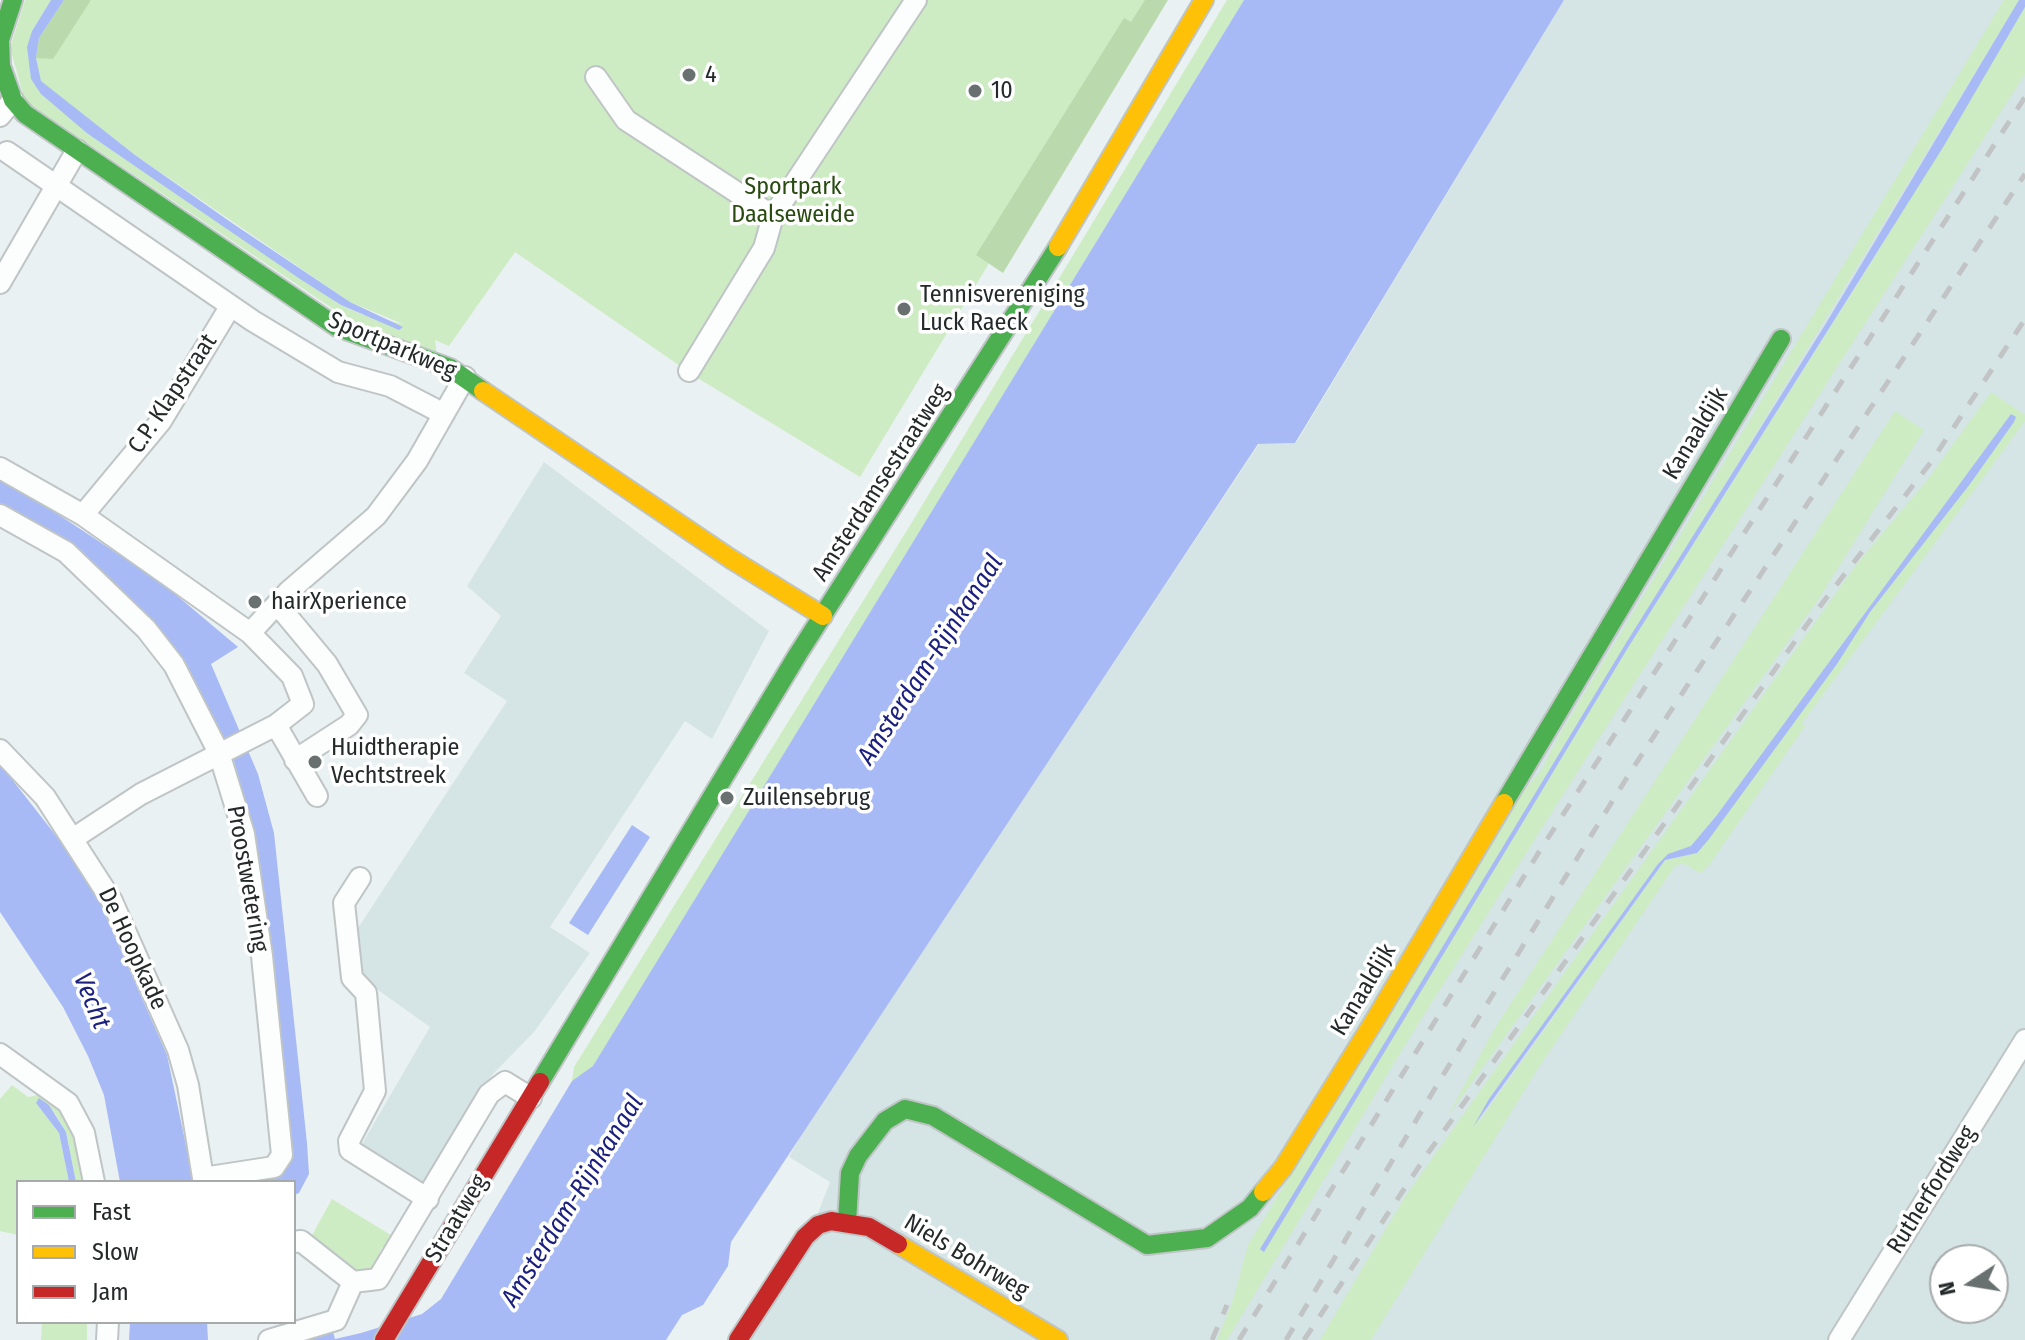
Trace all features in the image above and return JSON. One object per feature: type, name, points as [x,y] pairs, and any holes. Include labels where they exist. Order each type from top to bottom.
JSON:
[{"type":"street","points":[[689,371],[764,248],[773,216],[916,0]]},
{"type":"street","name":"Amsterdamsestraatweg","points":[[596,990],[823,616],[1050,260],[1204,0]]},
{"type":"street","name":"Sportparkweg","points":[[8,4],[0,40],[7,108],[25,114],[337,327],[438,362],[465,377],[731,559],[823,616]]},
{"type":"street","points":[[596,77],[626,120],[773,216]]},
{"type":"street","points":[[0,283],[77,150]]},
{"type":"street","name":"Sportparkweg","points":[[7,152],[230,307],[338,372],[390,386],[444,414]]},
{"type":"street","name":"C.P. Klapstraat","points":[[83,515],[161,421],[230,307]]},
{"type":"street","name":"Kanaaldijk","points":[[847,1222],[850,1173],[858,1156],[885,1121],[905,1109],[933,1116],[1147,1245],[1207,1238],[1250,1208],[1283,1168],[1368,1031],[1781,339]]},
{"type":"street","points":[[250,633],[277,604],[376,516],[417,461],[465,377]]},
{"type":"street","points":[[0,468],[83,515],[250,633],[292,676],[303,704],[276,725],[141,794],[74,838]]},
{"type":"street","name":"Proostwetering","points":[[0,515],[66,552],[146,629],[174,665],[220,752],[244,834],[262,956],[282,1155],[274,1167],[203,1178]]},
{"type":"street","points":[[277,604],[327,664],[357,715],[349,725],[295,760]]},
{"type":"street","points":[[276,725],[317,796]]},
{"type":"street","name":"De Hoopkade","points":[[0,750],[45,797],[112,901],[178,1050],[188,1085],[203,1178]]},
{"type":"street","points":[[360,878],[344,903],[352,978],[366,993],[375,1091],[349,1141],[350,1150],[428,1199]]},
{"type":"street","name":"Straatweg","points":[[384,1340],[596,990]]},
{"type":"street","name":"Rutherfordweg","points":[[1839,1340],[2025,1040]]},
{"type":"street","points":[[0,1054],[68,1103],[84,1133],[94,1180]]},
{"type":"street","name":"Straatweg","points":[[353,1282],[378,1279],[489,1094],[505,1082],[531,1098]]},
{"type":"street","points":[[738,1340],[805,1237],[818,1225],[847,1222]]},
{"type":"street","name":"Niels Bohrweg","points":[[847,1222],[869,1227],[1058,1340]]},
{"type":"street","points":[[269,1340],[336,1320],[353,1282],[301,1241],[296,1242]]},
{"type":"shaded area","points":[[1564,0],[2025,0],[2025,1340],[749,1340],[813,1226],[830,1182],[789,1157],[806,1127],[1259,444],[1296,443]]},
{"type":"shaded area","points":[[544,462],[769,631],[712,739],[685,721],[550,927],[590,953],[534,1032],[493,1074],[425,1189],[359,1149],[430,1027],[364,980],[356,931],[507,701],[464,673],[501,616],[467,586]]},
{"type":"green space","name":"Sportpark Daalseweide","points":[[25,0],[51,0],[32,31],[31,79],[88,134],[341,305],[363,315],[403,324],[350,302],[135,155],[40,81],[36,58],[39,38],[64,0],[1148,0],[860,477],[696,377],[515,252],[449,346],[435,340],[437,356],[357,325],[25,101],[10,48]]},
{"type":"green space","points":[[64,0],[91,0],[53,59],[36,58],[39,38]]},
{"type":"green space","points":[[1145,0],[1168,0],[1003,273],[976,255],[1124,18],[1131,22]]},
{"type":"green space","points":[[1227,0],[1244,0],[593,1067],[572,1081],[574,1067],[909,527]]},
{"type":"green space","points":[[2004,0],[2019,0],[1260,1250],[1264,1251],[1629,646],[1875,257],[2025,7],[2025,74],[1410,1037],[1227,1340],[1217,1340],[1232,1303],[1248,1245],[1525,789],[1541,771],[1561,732]]},
{"type":"green space","points":[[1991,392],[2025,415],[2025,421],[1802,723],[1805,726],[1708,867],[1700,873],[1683,863],[1675,866],[1539,1067],[1371,1340],[1320,1340],[1403,1200],[1443,1143],[1856,565],[1928,479]],"holes":[[[2011,414],[2014,422],[1870,612],[1837,664],[1709,839],[1697,853],[1665,860],[1477,1125],[1489,1099],[1658,864],[1668,855],[1691,846],[1717,815]]]},
{"type":"green space","points":[[1895,411],[1924,430],[1820,597],[1448,1116],[1493,1031]]},
{"type":"green space","points":[[12,1085],[28,1097],[43,1094],[64,1111],[74,1126],[88,1180],[76,1180],[66,1132],[56,1115],[49,1105],[36,1103],[59,1133],[69,1180],[16,1180],[16,1235],[0,1231],[0,1099]]},
{"type":"green space","points":[[332,1199],[394,1237],[390,1250],[382,1247],[379,1254],[385,1257],[374,1271],[355,1274],[311,1237]]},
{"type":"green space","points":[[42,1324],[87,1324],[87,1340],[41,1340]]},
{"type":"water","points":[[51,0],[64,0],[39,38],[36,58],[41,81],[135,155],[232,223],[350,302],[403,327],[399,330],[341,305],[300,279],[88,134],[41,94],[31,79],[27,47],[32,31]]},
{"type":"water","name":"Amsterdam-Rijnkanaal","points":[[1244,0],[1564,0],[1295,443],[1258,444],[731,1242],[728,1266],[703,1305],[682,1315],[666,1340],[300,1340],[333,1332],[335,1339],[361,1333],[422,1314],[441,1299],[572,1081],[593,1066]]},
{"type":"water","points":[[2019,0],[2025,0],[2025,7],[1942,149],[1629,646],[1264,1252],[1260,1249],[1626,643],[1825,325]]},
{"type":"water","points":[[2011,414],[2016,417],[2014,422],[1970,484],[1870,612],[1837,664],[1709,839],[1697,853],[1665,860],[1473,1127],[1489,1099],[1658,864],[1668,854],[1691,846],[1717,815]]},
{"type":"water","name":"Vecht","points":[[0,476],[162,583],[238,647],[211,664],[258,774],[274,833],[307,1143],[309,1174],[299,1193],[296,1194],[296,1180],[120,1180],[104,1095],[88,1056],[63,1007],[0,912],[0,764],[89,878],[167,1055],[195,1179],[278,1172],[266,916],[255,838],[234,761],[185,668],[123,591],[74,549],[0,503]]},
{"type":"water","points":[[632,825],[650,837],[588,935],[569,923]]},
{"type":"water","points":[[39,1098],[49,1105],[66,1132],[76,1180],[69,1180],[59,1133],[36,1103]]},
{"type":"water","points":[[130,1324],[207,1324],[208,1340],[129,1340]]},
{"type":"railway","points":[[1239,1340],[1539,852],[2025,97]]},
{"type":"railway","points":[[1286,1340],[1440,1080],[1631,771],[2025,174]]},
{"type":"railway","points":[[1304,1340],[1428,1153],[1824,601],[1931,462],[2025,319]]},
{"type":"railway","points":[[1212,1340],[1227,1305]]},
{"type":"traffic: fast","points":[[13,0],[0,40],[1,66],[13,100],[25,114],[337,327],[450,368],[483,391]]},
{"type":"traffic: fast","points":[[540,1082],[798,654],[1058,247]]},
{"type":"traffic: fast","points":[[1504,803],[1781,339]]},
{"type":"traffic: fast","points":[[847,1222],[850,1173],[858,1156],[885,1121],[905,1109],[933,1116],[1147,1245],[1207,1238],[1250,1208],[1263,1192]]},
{"type":"traffic: slow","points":[[1058,247],[1204,0]]},
{"type":"traffic: slow","points":[[483,391],[731,559],[823,616]]},
{"type":"traffic: slow","points":[[1263,1192],[1283,1168],[1376,1018],[1504,803]]},
{"type":"traffic: slow","points":[[898,1244],[1058,1340]]},
{"type":"traffic: jam","points":[[384,1340],[540,1082]]},
{"type":"traffic: jam","points":[[738,1340],[805,1237],[818,1225],[831,1221],[869,1227],[898,1244]]},
{"type":"place","name":"4","points":[[689,75]]},
{"type":"place","name":"10","points":[[975,91]]},
{"type":"place","name":"Tennisvereniging Luck Raeck","points":[[904,309]]},
{"type":"place","name":"hairXperience","points":[[255,602]]},
{"type":"place","name":"Huidtherapie Vechtstreek","points":[[315,762]]},
{"type":"place","name":"Zuilensebrug","points":[[727,798]]}]
